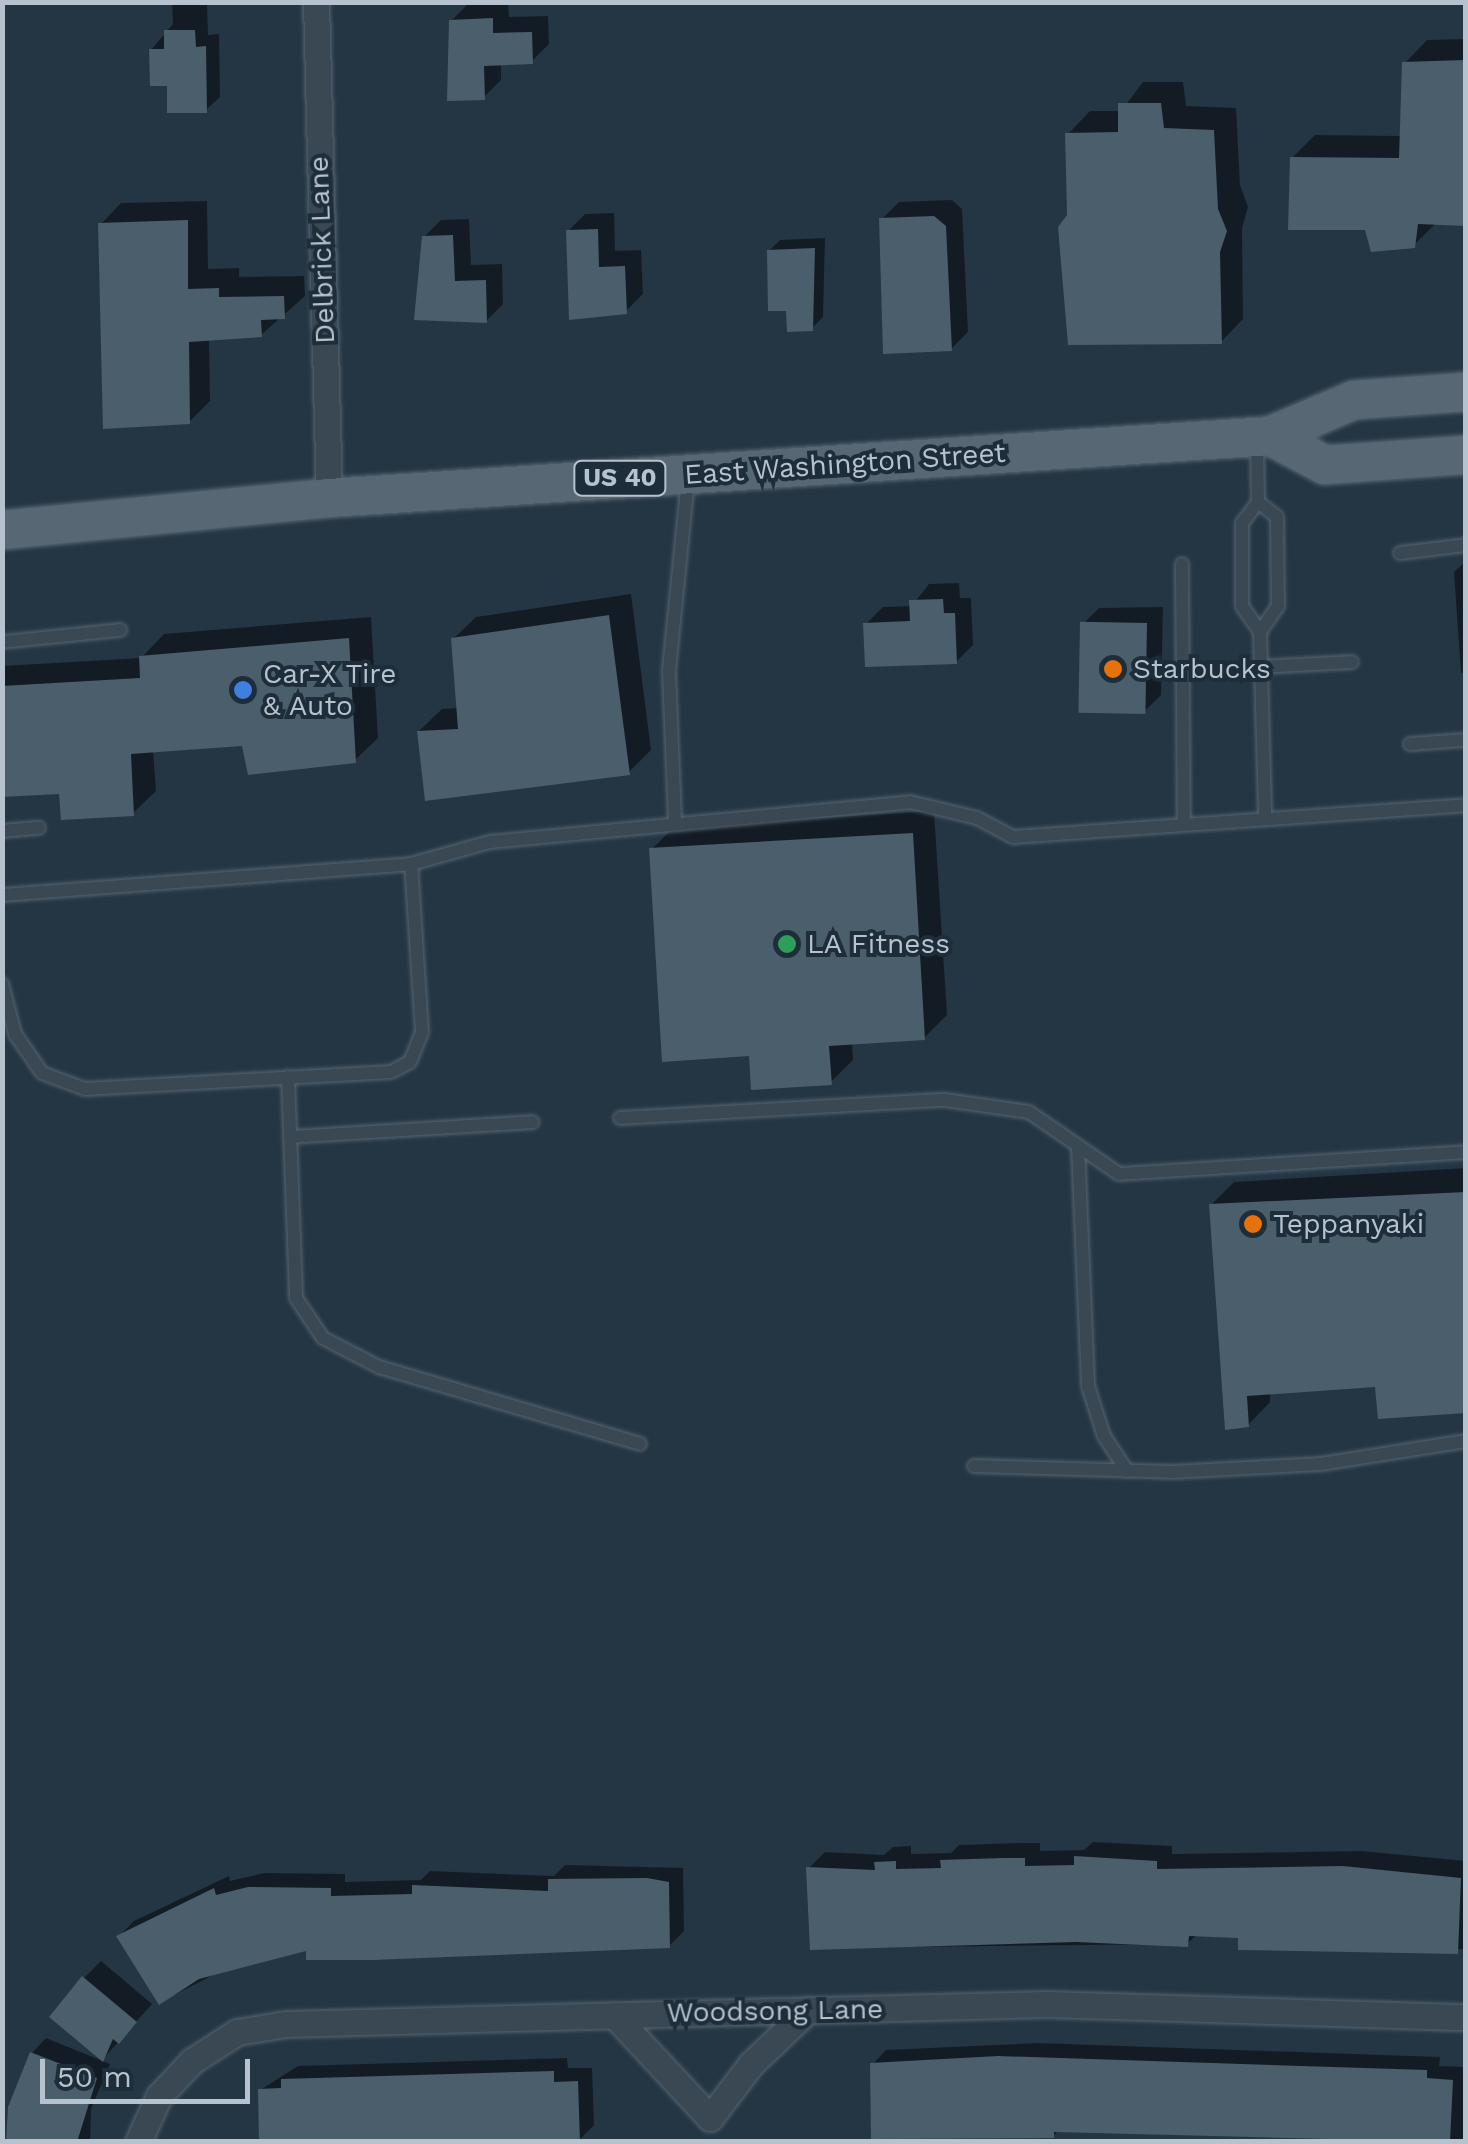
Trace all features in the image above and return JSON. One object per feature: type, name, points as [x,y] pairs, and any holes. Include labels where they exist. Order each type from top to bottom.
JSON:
[{"type":"main road","name":"East Washington Street","points":[[2,530],[329,498],[1263,437],[1354,400],[1466,392]]},
{"type":"main road","points":[[1263,437],[1325,464],[1466,456]]},
{"type":"street","name":"Delbrick Lane","points":[[316,2],[329,498]]},
{"type":"street","name":"Woodsong Lane","points":[[138,2142],[173,2078],[237,2032],[286,2024],[1047,2004],[1466,2017]]},
{"type":"street","points":[[614,2015],[710,2130],[751,2064],[808,2010]]},
{"type":"lane","points":[[1263,437],[1258,502],[1242,523],[1242,606],[1260,632],[1265,816]]},
{"type":"lane","points":[[675,821],[669,670],[688,474]]},
{"type":"lane","points":[[1258,502],[1277,518],[1278,606],[1260,632]]},
{"type":"lane","points":[[1400,552],[1466,545]]},
{"type":"lane","points":[[1182,564],[1184,823]]},
{"type":"lane","points":[[2,642],[120,630]]},
{"type":"lane","points":[[1261,667],[1352,662]]},
{"type":"lane","points":[[1410,744],[1466,740]]},
{"type":"lane","points":[[2,895],[411,864],[490,842],[675,821],[910,802],[976,818],[1013,837],[1265,816],[1466,805]]},
{"type":"lane","points":[[2,831],[40,828]]},
{"type":"lane","points":[[2,984],[14,1034],[42,1073],[85,1089],[391,1072],[410,1062],[422,1032],[411,864]]},
{"type":"lane","points":[[288,1078],[296,1298],[324,1338],[379,1367],[640,1444]]},
{"type":"lane","points":[[620,1118],[945,1100],[1029,1112],[1118,1174],[1466,1152]]},
{"type":"lane","points":[[290,1137],[533,1122]]},
{"type":"lane","points":[[1078,1146],[1088,1386],[1104,1436],[1127,1471]]},
{"type":"lane","points":[[974,1466],[1127,1471],[1320,1464],[1466,1442]]},
{"type":"building","points":[[493,18],[493,33],[532,32],[533,64],[484,66],[485,100],[447,101],[449,20]]},
{"type":"building","points":[[164,30],[195,30],[196,47],[206,46],[207,113],[167,113],[167,86],[150,86],[149,49],[164,49]]},
{"type":"building","points":[[1466,60],[1466,226],[1418,224],[1415,248],[1371,252],[1365,230],[1288,230],[1290,157],[1399,158],[1402,62]]},
{"type":"building","points":[[1118,103],[1161,103],[1164,128],[1214,130],[1218,209],[1227,231],[1220,252],[1222,344],[1068,345],[1058,227],[1067,215],[1065,133],[1118,132]]},
{"type":"building","points":[[934,216],[946,226],[952,351],[883,354],[879,218]]},
{"type":"building","points":[[188,220],[188,289],[219,288],[219,297],[284,296],[285,319],[261,320],[262,337],[189,342],[190,424],[103,429],[98,223]]},
{"type":"building","points":[[598,229],[599,267],[625,266],[627,314],[569,320],[566,230]]},
{"type":"building","points":[[453,235],[455,281],[486,280],[487,323],[414,320],[422,236]]},
{"type":"building","points":[[815,248],[813,331],[787,332],[786,311],[768,311],[767,250]]},
{"type":"building","points":[[943,599],[944,613],[955,613],[957,664],[865,667],[863,623],[910,621],[909,600]]},
{"type":"building","points":[[609,615],[630,775],[425,801],[417,731],[458,729],[451,638]]},
{"type":"building","name":"Starbucks","points":[[1080,622],[1147,623],[1145,714],[1078,713]]},
{"type":"building","points":[[349,638],[356,763],[248,775],[242,746],[131,754],[134,816],[61,820],[59,794],[2,797],[2,686],[140,678],[139,656]]},
{"type":"building","name":"LA Fitness","points":[[913,833],[925,1040],[829,1046],[832,1085],[751,1090],[749,1056],[662,1062],[649,848]]},
{"type":"building","points":[[1466,1192],[1466,1413],[1378,1419],[1375,1387],[1247,1396],[1249,1427],[1225,1430],[1209,1204]]},
{"type":"building","points":[[1074,1856],[1157,1861],[1157,1869],[1343,1866],[1461,1878],[1458,1954],[1238,1950],[1238,1938],[1189,1936],[1188,1947],[1076,1942],[810,1950],[806,1867],[875,1870],[874,1862],[896,1861],[896,1869],[941,1868],[940,1860],[1003,1858],[1025,1858],[1025,1866],[1074,1865]]},
{"type":"building","points":[[647,1878],[669,1882],[670,1948],[373,1960],[306,1960],[306,1951],[199,1979],[159,2005],[116,1936],[214,1888],[216,1895],[248,1887],[331,1888],[331,1896],[412,1894],[412,1885],[548,1891],[548,1879]]},
{"type":"building","points":[[82,1976],[137,2022],[119,2044],[113,2039],[103,2062],[49,2017]]},
{"type":"building","points":[[30,2052],[97,2078],[77,2142],[6,2142],[8,2107]]},
{"type":"building","points":[[998,2056],[1427,2070],[1427,2078],[1453,2080],[1450,2142],[1054,2132],[1054,2138],[871,2139],[870,2063]]},
{"type":"building","points":[[554,2071],[554,2082],[578,2081],[580,2142],[259,2142],[258,2089],[281,2088],[281,2079]]},
{"type":"place","name":"Starbucks","points":[[1113,669]]},
{"type":"place","name":"Car-X Tire & Auto","points":[[243,690]]},
{"type":"place","name":"LA Fitness","points":[[787,944]]},
{"type":"place","name":"Teppanyaki","points":[[1253,1224]]}]
